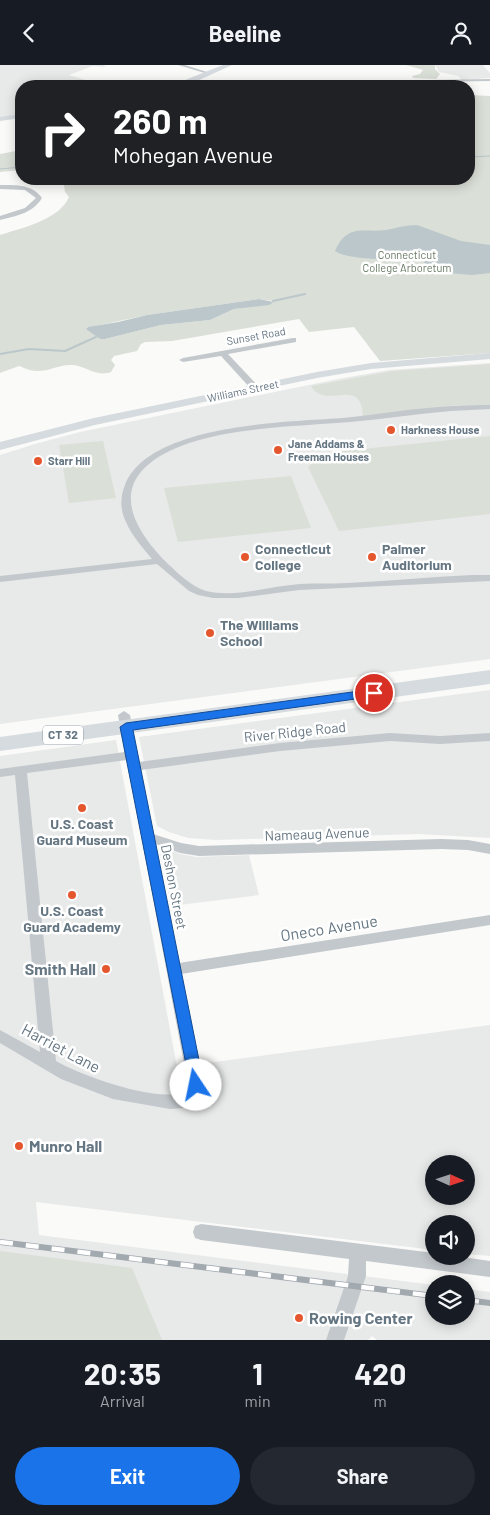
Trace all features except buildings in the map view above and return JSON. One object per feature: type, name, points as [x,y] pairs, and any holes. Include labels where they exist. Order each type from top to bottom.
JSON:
[{"type":"highway","name":"CT 32","points":[[0,744],[125,721],[490,667]]},
{"type":"highway","name":"CT 32","points":[[0,731],[125,721],[490,677]]},
{"type":"street","points":[[180,65],[208,73]]},
{"type":"street","points":[[192,80],[229,65]]},
{"type":"street","points":[[475,80],[490,80]]},
{"type":"street","points":[[0,119],[15,117]]},
{"type":"street","points":[[0,187],[28,189],[35,192],[39,197],[36,203],[28,209],[0,218]]},
{"type":"street","name":"Sunset Road","points":[[184,360],[293,340]]},
{"type":"street","name":"Sunset Road","points":[[222,353],[255,388]]},
{"type":"street","name":"Williams Street","points":[[0,446],[94,422],[370,366],[490,357]]},
{"type":"street","points":[[490,407],[454,408],[351,420],[294,424],[202,437],[168,448],[149,460],[138,471],[130,486],[126,505],[127,514],[135,529],[160,561],[188,588],[199,592],[218,595],[304,587],[490,577]]},
{"type":"street","points":[[0,579],[160,561]]},
{"type":"street","name":"Deshon Street","points":[[125,721],[192,1065]]},
{"type":"street","name":"River Ridge Road","points":[[0,773],[380,738],[440,740],[490,737]]},
{"type":"street","points":[[21,771],[49,1064]]},
{"type":"street","name":"Nameaug Avenue","points":[[148,837],[180,848],[199,851],[441,844],[468,845],[490,849]]},
{"type":"street","name":"Oneco Avenue","points":[[174,969],[490,920]]},
{"type":"street","name":"Harriet Lane","points":[[0,1036],[77,1079],[114,1092],[177,1102],[188,1099],[194,1094],[196,1085],[192,1065]]},
{"type":"street","points":[[200,1232],[490,1269]]},
{"type":"street","points":[[335,1340],[357,1276],[358,1252]]},
{"type":"shaded area","points":[[0,65],[103,65],[106,67],[93,66],[69,75],[86,80],[15,80],[15,115],[0,118]]},
{"type":"shaded area","points":[[435,65],[483,65],[490,73],[490,78],[462,80],[458,76],[439,72]]},
{"type":"shaded area","points":[[417,225],[461,241],[490,245],[490,273],[472,275],[427,271],[424,269],[426,265],[423,261],[353,257],[335,251],[345,236],[357,231],[378,231]]},
{"type":"shaded area","points":[[259,299],[274,302],[269,305],[234,309],[210,320],[161,325],[105,339],[100,339],[86,329],[88,327],[147,315]]},
{"type":"shaded area","name":"Connecticut College","points":[[490,363],[490,659],[0,724],[0,455],[80,432],[338,379],[389,370]]},
{"type":"shaded area","points":[[490,690],[490,838],[419,834],[216,840],[188,838],[157,826],[139,737]]},
{"type":"shaded area","name":"U.S. Coast Guard Academy","points":[[116,740],[177,1067],[490,1025],[490,1256],[475,1255],[475,1215],[425,1215],[425,1249],[36,1202],[39,1235],[425,1284],[425,1325],[475,1325],[475,1290],[490,1292],[490,1340],[377,1340],[372,1336],[368,1340],[0,1340],[0,756]]},
{"type":"shaded area","points":[[166,848],[180,854],[196,857],[249,855],[259,895],[171,906],[160,853],[162,849]]},
{"type":"green space","points":[[406,65],[435,65],[435,69],[440,74],[436,79],[413,78],[412,76],[420,74],[423,70]]},
{"type":"green space","name":"Connecticut College Arboretum","points":[[475,95],[490,96],[490,353],[380,361],[354,327],[309,332],[299,319],[172,341],[145,342],[141,344],[137,351],[114,356],[111,360],[115,365],[111,372],[106,373],[96,373],[78,366],[68,365],[37,371],[19,366],[0,373],[0,235],[39,222],[57,212],[69,197],[65,192],[64,185],[475,185]],"holes":[[[259,299],[273,301],[273,303],[234,309],[210,320],[161,325],[105,339],[100,339],[86,328],[147,315]]]},
{"type":"green space","points":[[15,151],[15,171],[0,172],[0,154]]},
{"type":"green space","points":[[490,364],[490,405],[457,405],[363,416],[361,404],[356,398],[350,395],[325,395],[317,393],[311,386],[392,371]]},
{"type":"green space","points":[[490,436],[490,514],[339,531],[308,467],[323,453]]},
{"type":"green space","points":[[103,441],[116,498],[69,503],[59,445]]},
{"type":"green space","points":[[291,476],[311,528],[178,542],[164,488]]},
{"type":"green space","points":[[0,1251],[132,1268],[162,1340],[0,1340]]},
{"type":"waterway","points":[[475,157],[490,156]]},
{"type":"waterway","points":[[0,169],[15,168]]},
{"type":"waterway","points":[[273,301],[305,294]]},
{"type":"waterway","points":[[0,354],[29,349],[65,351],[96,337]]},
{"type":"railway","points":[[0,1242],[425,1295]]},
{"type":"railway","points":[[475,1301],[490,1303]]},
{"type":"place","name":"Harkness House","points":[[391,430]]},
{"type":"place","name":"Jane Addams & Freeman Houses","points":[[278,450]]},
{"type":"place","name":"Starr Hill","points":[[38,461]]},
{"type":"place","name":"Connecticut College","points":[[245,557]]},
{"type":"place","name":"Palmer Auditorium","points":[[372,557]]},
{"type":"place","name":"The Williams School","points":[[210,633]]},
{"type":"place","name":"U.S. Coast Guard Museum","points":[[82,808]]},
{"type":"place","name":"U.S. Coast Guard Academy","points":[[72,895]]},
{"type":"place","name":"Smith Hall","points":[[106,969]]},
{"type":"place","name":"Munro Hall","points":[[19,1146]]},
{"type":"place","name":"Rowing Center","points":[[299,1318]]},
{"type":"route","points":[[196,1085],[126,727],[374,693]]}]
